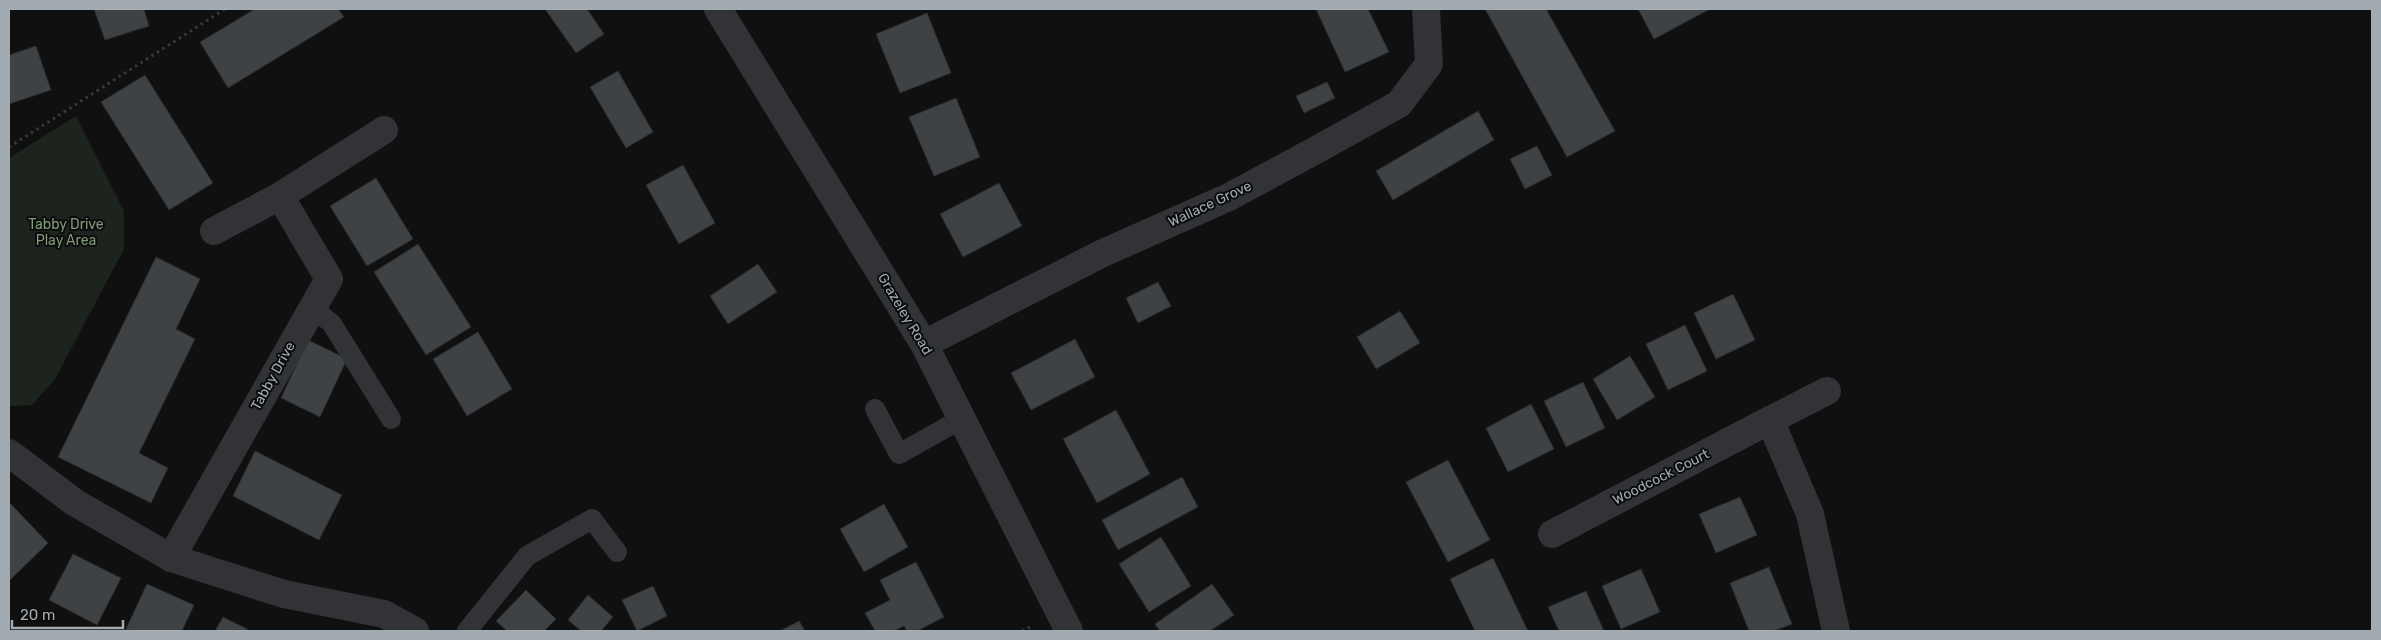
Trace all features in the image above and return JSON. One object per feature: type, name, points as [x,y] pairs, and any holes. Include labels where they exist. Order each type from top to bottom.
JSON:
[{"type":"street","name":"Grazeley Road","points":[[718,9],[924,344],[1069,631]]},
{"type":"street","name":"Wallace Grove","points":[[924,344],[1103,253],[1229,197],[1399,104],[1430,64],[1426,9]]},
{"type":"street","points":[[214,232],[280,196],[384,130]]},
{"type":"street","name":"Tabby Drive","points":[[171,558],[329,279],[280,196]]},
{"type":"street","name":"Woodcock Court","points":[[1552,534],[1827,391]]},
{"type":"street","points":[[1770,420],[1810,514],[1836,631]]},
{"type":"street","points":[[9,453],[74,502],[171,558],[284,594],[384,614],[415,631]]},
{"type":"lane","points":[[312,308],[332,324],[391,419]]},
{"type":"lane","points":[[875,409],[899,454],[963,418]]},
{"type":"lane","points":[[467,631],[527,556],[592,519],[616,552]]},
{"type":"path","points":[[9,147],[225,9]]},
{"type":"green space","name":"Tabby Drive Play Area","points":[[76,116],[124,211],[124,249],[55,379],[32,405],[10,406],[9,158]]},
{"type":"building","points":[[94,9],[144,9],[149,26],[105,40]]},
{"type":"building","points":[[255,9],[338,9],[344,17],[228,88],[200,42]]},
{"type":"building","points":[[545,9],[587,9],[604,34],[576,53]]},
{"type":"building","points":[[1316,9],[1368,9],[1389,52],[1345,72]]},
{"type":"building","points":[[1485,9],[1546,9],[1615,131],[1567,157]]},
{"type":"building","points":[[1638,9],[1710,9],[1654,39]]},
{"type":"building","points":[[927,13],[951,73],[900,93],[876,34]]},
{"type":"building","points":[[36,46],[51,90],[9,104],[9,55]]},
{"type":"building","points":[[618,71],[653,132],[626,148],[590,87]]},
{"type":"building","points":[[145,75],[213,183],[169,210],[101,102]]},
{"type":"building","points":[[1327,82],[1335,98],[1304,113],[1296,96]]},
{"type":"building","points":[[956,98],[980,157],[934,176],[909,117]]},
{"type":"building","points":[[1478,111],[1494,140],[1393,200],[1376,171]]},
{"type":"building","points":[[1537,146],[1552,175],[1525,189],[1510,159]]},
{"type":"building","points":[[683,165],[715,223],[679,244],[646,185]]},
{"type":"building","points":[[376,178],[413,239],[367,266],[330,206]]},
{"type":"building","points":[[999,183],[1022,226],[963,257],[940,214]]},
{"type":"building","points":[[418,244],[471,327],[426,355],[374,272]]},
{"type":"building","points":[[156,257],[200,279],[176,329],[195,339],[139,453],[168,468],[151,503],[58,457]]},
{"type":"building","points":[[758,264],[777,292],[728,324],[710,296]]},
{"type":"building","points":[[1158,282],[1171,306],[1138,323],[1126,298]]},
{"type":"building","points":[[1733,294],[1755,340],[1716,359],[1694,313]]},
{"type":"building","points":[[1400,311],[1420,343],[1376,369],[1357,337]]},
{"type":"building","points":[[1685,325],[1707,371],[1668,390],[1646,344]]},
{"type":"building","points":[[478,332],[512,389],[467,416],[433,359]]},
{"type":"building","points":[[1075,339],[1095,377],[1031,410],[1011,373]]},
{"type":"building","points":[[308,340],[347,359],[320,417],[281,398]]},
{"type":"building","points":[[1630,356],[1655,397],[1617,420],[1593,379]]},
{"type":"building","points":[[1583,382],[1605,428],[1566,447],[1544,401]]},
{"type":"building","points":[[1531,404],[1554,449],[1508,472],[1486,428]]},
{"type":"building","points":[[1116,410],[1150,474],[1097,503],[1063,439]]},
{"type":"building","points":[[255,451],[342,495],[319,540],[233,496]]},
{"type":"building","points":[[1448,460],[1490,540],[1448,562],[1406,482]]},
{"type":"building","points":[[1182,477],[1198,507],[1118,550],[1102,520]]},
{"type":"building","points":[[1740,497],[1757,535],[1716,553],[1699,514]]},
{"type":"building","points":[[9,502],[48,543],[9,581]]},
{"type":"building","points":[[884,504],[908,547],[864,572],[840,529]]},
{"type":"building","points":[[1161,537],[1191,586],[1149,612],[1119,564]]},
{"type":"building","points":[[73,554],[121,578],[97,625],[49,600]]},
{"type":"building","points":[[1493,558],[1528,631],[1475,631],[1450,579]]},
{"type":"building","points":[[916,562],[944,617],[917,631],[907,631],[904,626],[894,631],[875,631],[865,613],[890,600],[880,580]]},
{"type":"building","points":[[1769,567],[1792,624],[1774,631],[1749,631],[1730,583]]},
{"type":"building","points":[[1641,569],[1660,612],[1621,629],[1602,586]]},
{"type":"building","points":[[147,584],[194,605],[182,631],[125,631]]},
{"type":"building","points":[[1212,584],[1234,615],[1210,631],[1160,631],[1155,624]]},
{"type":"building","points":[[653,586],[667,616],[637,631],[622,600]]},
{"type":"building","points":[[526,590],[556,619],[544,631],[507,631],[496,621]]},
{"type":"building","points":[[1586,591],[1604,631],[1559,631],[1548,607]]},
{"type":"building","points":[[588,595],[613,617],[601,631],[581,631],[568,620]]},
{"type":"building","points":[[223,617],[251,631],[215,631]]},
{"type":"building","points":[[799,621],[805,631],[780,631]]}]
